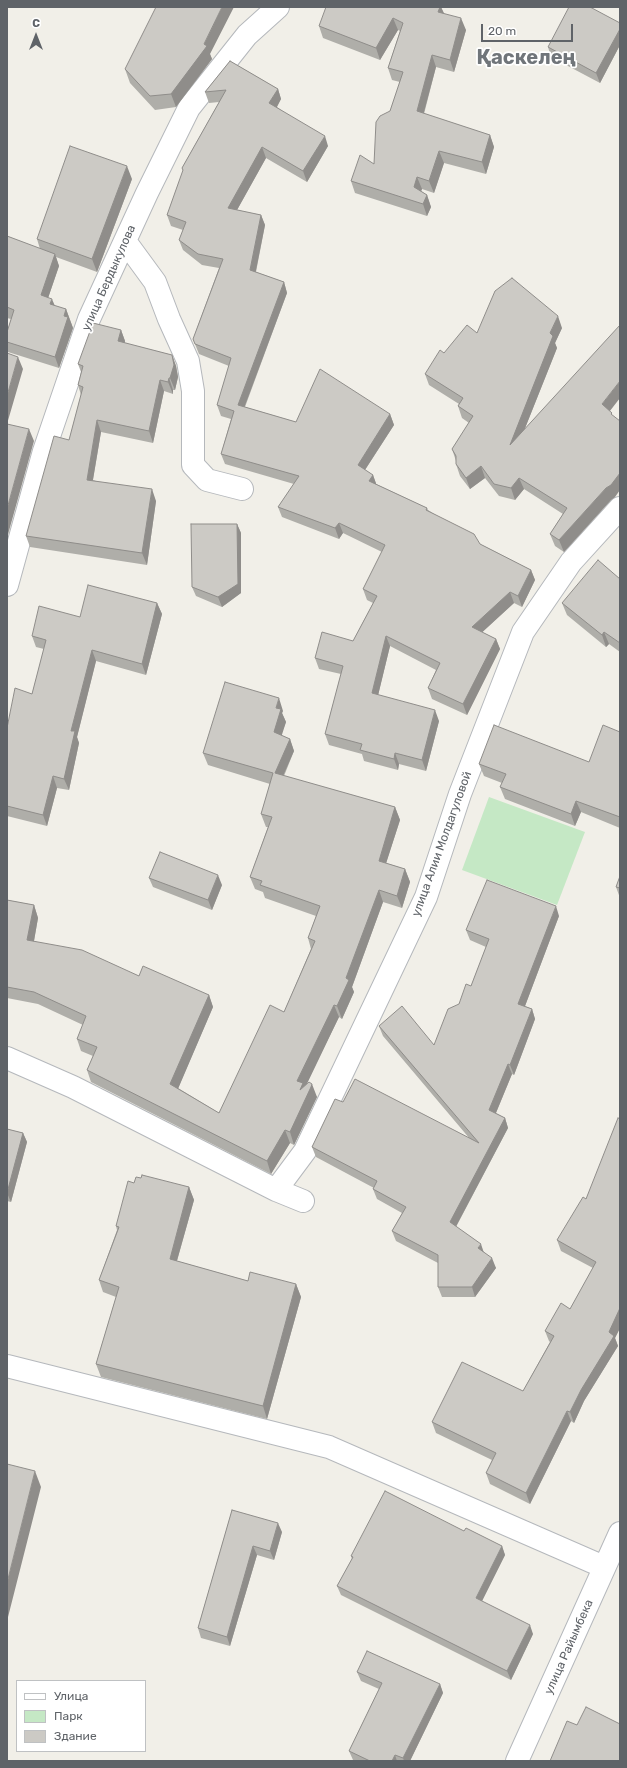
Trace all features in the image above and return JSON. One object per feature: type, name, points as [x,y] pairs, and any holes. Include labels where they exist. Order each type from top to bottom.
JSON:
[{"type":"street","name":"улица Бердыкулова","points":[[7,585],[44,451],[79,348],[89,319],[125,241],[189,108],[247,35],[278,7]]},
{"type":"street","points":[[125,241],[155,282],[169,319],[188,361],[193,391],[193,465],[208,480],[242,489]]},
{"type":"street","name":"улица Алии Молдагуловой","points":[[276,1190],[305,1151],[426,897],[460,794],[523,632],[571,562],[620,508]]},
{"type":"street","points":[[7,1058],[73,1087],[276,1190],[303,1201]]},
{"type":"street","points":[[7,1366],[329,1447],[604,1567]]},
{"type":"street","name":"улица Райымбека","points":[[517,1761],[620,1533]]},
{"type":"green space","points":[[489,797],[585,832],[557,905],[462,870]]},
{"type":"building","points":[[156,7],[222,7],[204,44],[207,46],[171,94],[150,96],[125,69]]},
{"type":"building","points":[[326,7],[440,7],[438,12],[461,18],[450,60],[432,55],[417,111],[490,135],[482,162],[439,151],[429,181],[417,177],[414,187],[427,195],[423,204],[351,181],[360,155],[374,164],[376,122],[380,116],[390,111],[403,72],[388,68],[403,23],[393,18],[376,48],[319,26]]},
{"type":"building","points":[[569,7],[590,7],[620,23],[620,29],[596,73],[548,47]]},
{"type":"building","points":[[230,61],[278,89],[269,103],[325,136],[303,171],[262,147],[228,208],[261,215],[250,270],[284,282],[238,405],[296,422],[320,369],[390,414],[358,465],[373,475],[369,481],[427,508],[426,510],[474,534],[480,544],[531,570],[518,596],[510,592],[472,627],[496,639],[463,704],[428,688],[440,663],[386,636],[372,693],[435,710],[422,760],[395,753],[394,759],[360,750],[362,744],[325,734],[343,666],[315,658],[322,632],[353,641],[377,596],[363,589],[385,545],[339,523],[335,528],[278,507],[299,476],[221,454],[234,411],[217,405],[231,358],[195,344],[193,339],[223,259],[198,254],[179,240],[186,222],[167,215],[183,170],[182,168],[226,90],[205,92]]},
{"type":"building","points":[[70,146],[127,166],[92,259],[37,239]]},
{"type":"building","points":[[7,236],[55,254],[41,295],[52,299],[50,304],[66,309],[64,316],[68,317],[55,357],[7,342],[7,332],[14,310],[7,307]]},
{"type":"building","points":[[512,278],[558,316],[550,333],[553,336],[510,445],[620,325],[620,381],[602,404],[620,421],[620,473],[611,485],[606,488],[559,540],[550,534],[567,508],[519,478],[511,488],[494,484],[481,466],[466,478],[456,464],[456,456],[452,449],[473,416],[458,406],[463,398],[425,374],[440,350],[444,353],[467,325],[477,333],[495,291]]},
{"type":"building","points":[[93,323],[121,330],[118,341],[172,355],[174,365],[168,382],[160,380],[149,431],[97,420],[87,480],[152,489],[142,553],[26,536],[54,436],[69,440],[83,387],[78,385],[83,366],[78,364]]},
{"type":"building","points":[[7,353],[18,357],[7,396]]},
{"type":"building","points":[[7,424],[29,429],[7,509]]},
{"type":"building","points":[[191,524],[237,524],[238,584],[218,597],[192,587]]},
{"type":"building","points":[[598,560],[620,579],[620,643],[604,632],[602,635],[562,603]]},
{"type":"building","points":[[88,585],[157,603],[142,664],[92,650],[71,731],[75,731],[64,779],[53,776],[43,815],[7,806],[7,728],[15,688],[32,694],[46,640],[32,636],[39,606],[80,617]]},
{"type":"building","points":[[225,682],[279,698],[276,708],[281,709],[274,732],[290,739],[275,773],[395,807],[379,861],[405,869],[397,896],[379,890],[346,978],[349,980],[337,1006],[334,1005],[297,1081],[303,1083],[300,1090],[309,1082],[312,1084],[311,1087],[290,1132],[285,1130],[267,1161],[87,1070],[97,1047],[77,1039],[86,1016],[34,992],[7,987],[7,900],[34,905],[27,940],[82,950],[139,976],[143,966],[209,995],[170,1084],[219,1113],[270,1005],[284,1012],[315,941],[308,938],[320,906],[260,885],[262,881],[250,877],[272,817],[261,814],[273,773],[203,753]]},
{"type":"building","points":[[494,725],[589,762],[603,725],[620,732],[620,817],[576,801],[571,814],[500,787],[506,774],[479,764]]},
{"type":"building","points":[[160,852],[218,875],[208,900],[149,878]]},
{"type":"building","points":[[620,876],[620,888],[616,887]]},
{"type":"building","points":[[487,880],[556,906],[518,1004],[532,1009],[510,1065],[508,1064],[489,1110],[505,1118],[450,1222],[481,1244],[478,1248],[492,1258],[472,1287],[438,1287],[438,1255],[392,1231],[406,1207],[373,1189],[377,1181],[312,1147],[335,1099],[343,1102],[355,1079],[479,1143],[379,1026],[402,1006],[434,1045],[448,1009],[459,1004],[466,984],[471,986],[489,939],[466,930]]},
{"type":"building","points":[[618,1118],[620,1119],[620,1308],[609,1332],[614,1336],[581,1390],[570,1412],[567,1411],[526,1493],[486,1473],[496,1453],[432,1422],[462,1362],[523,1391],[554,1336],[545,1331],[561,1303],[570,1309],[596,1262],[557,1240],[583,1197],[586,1199]]},
{"type":"building","points":[[7,1129],[23,1133],[7,1193]]},
{"type":"building","points":[[142,1175],[189,1187],[170,1259],[248,1281],[250,1272],[296,1284],[263,1406],[96,1364],[119,1287],[99,1280],[119,1227],[116,1226],[128,1181],[134,1183],[136,1177],[141,1178]]},
{"type":"building","points":[[7,1464],[35,1471],[7,1583]]},
{"type":"building","points":[[385,1491],[464,1531],[466,1528],[502,1546],[476,1598],[530,1625],[507,1671],[337,1586],[353,1557],[351,1556]]},
{"type":"building","points":[[232,1510],[278,1523],[270,1551],[253,1546],[227,1637],[198,1628]]},
{"type":"building","points":[[367,1651],[440,1684],[403,1758],[395,1755],[392,1761],[370,1761],[349,1751],[382,1683],[357,1672]]},
{"type":"building","points":[[586,1707],[620,1724],[620,1761],[550,1761],[567,1721],[577,1725]]},
{"type":"district","name":"Қаскелең","points":[[526,58]]}]
